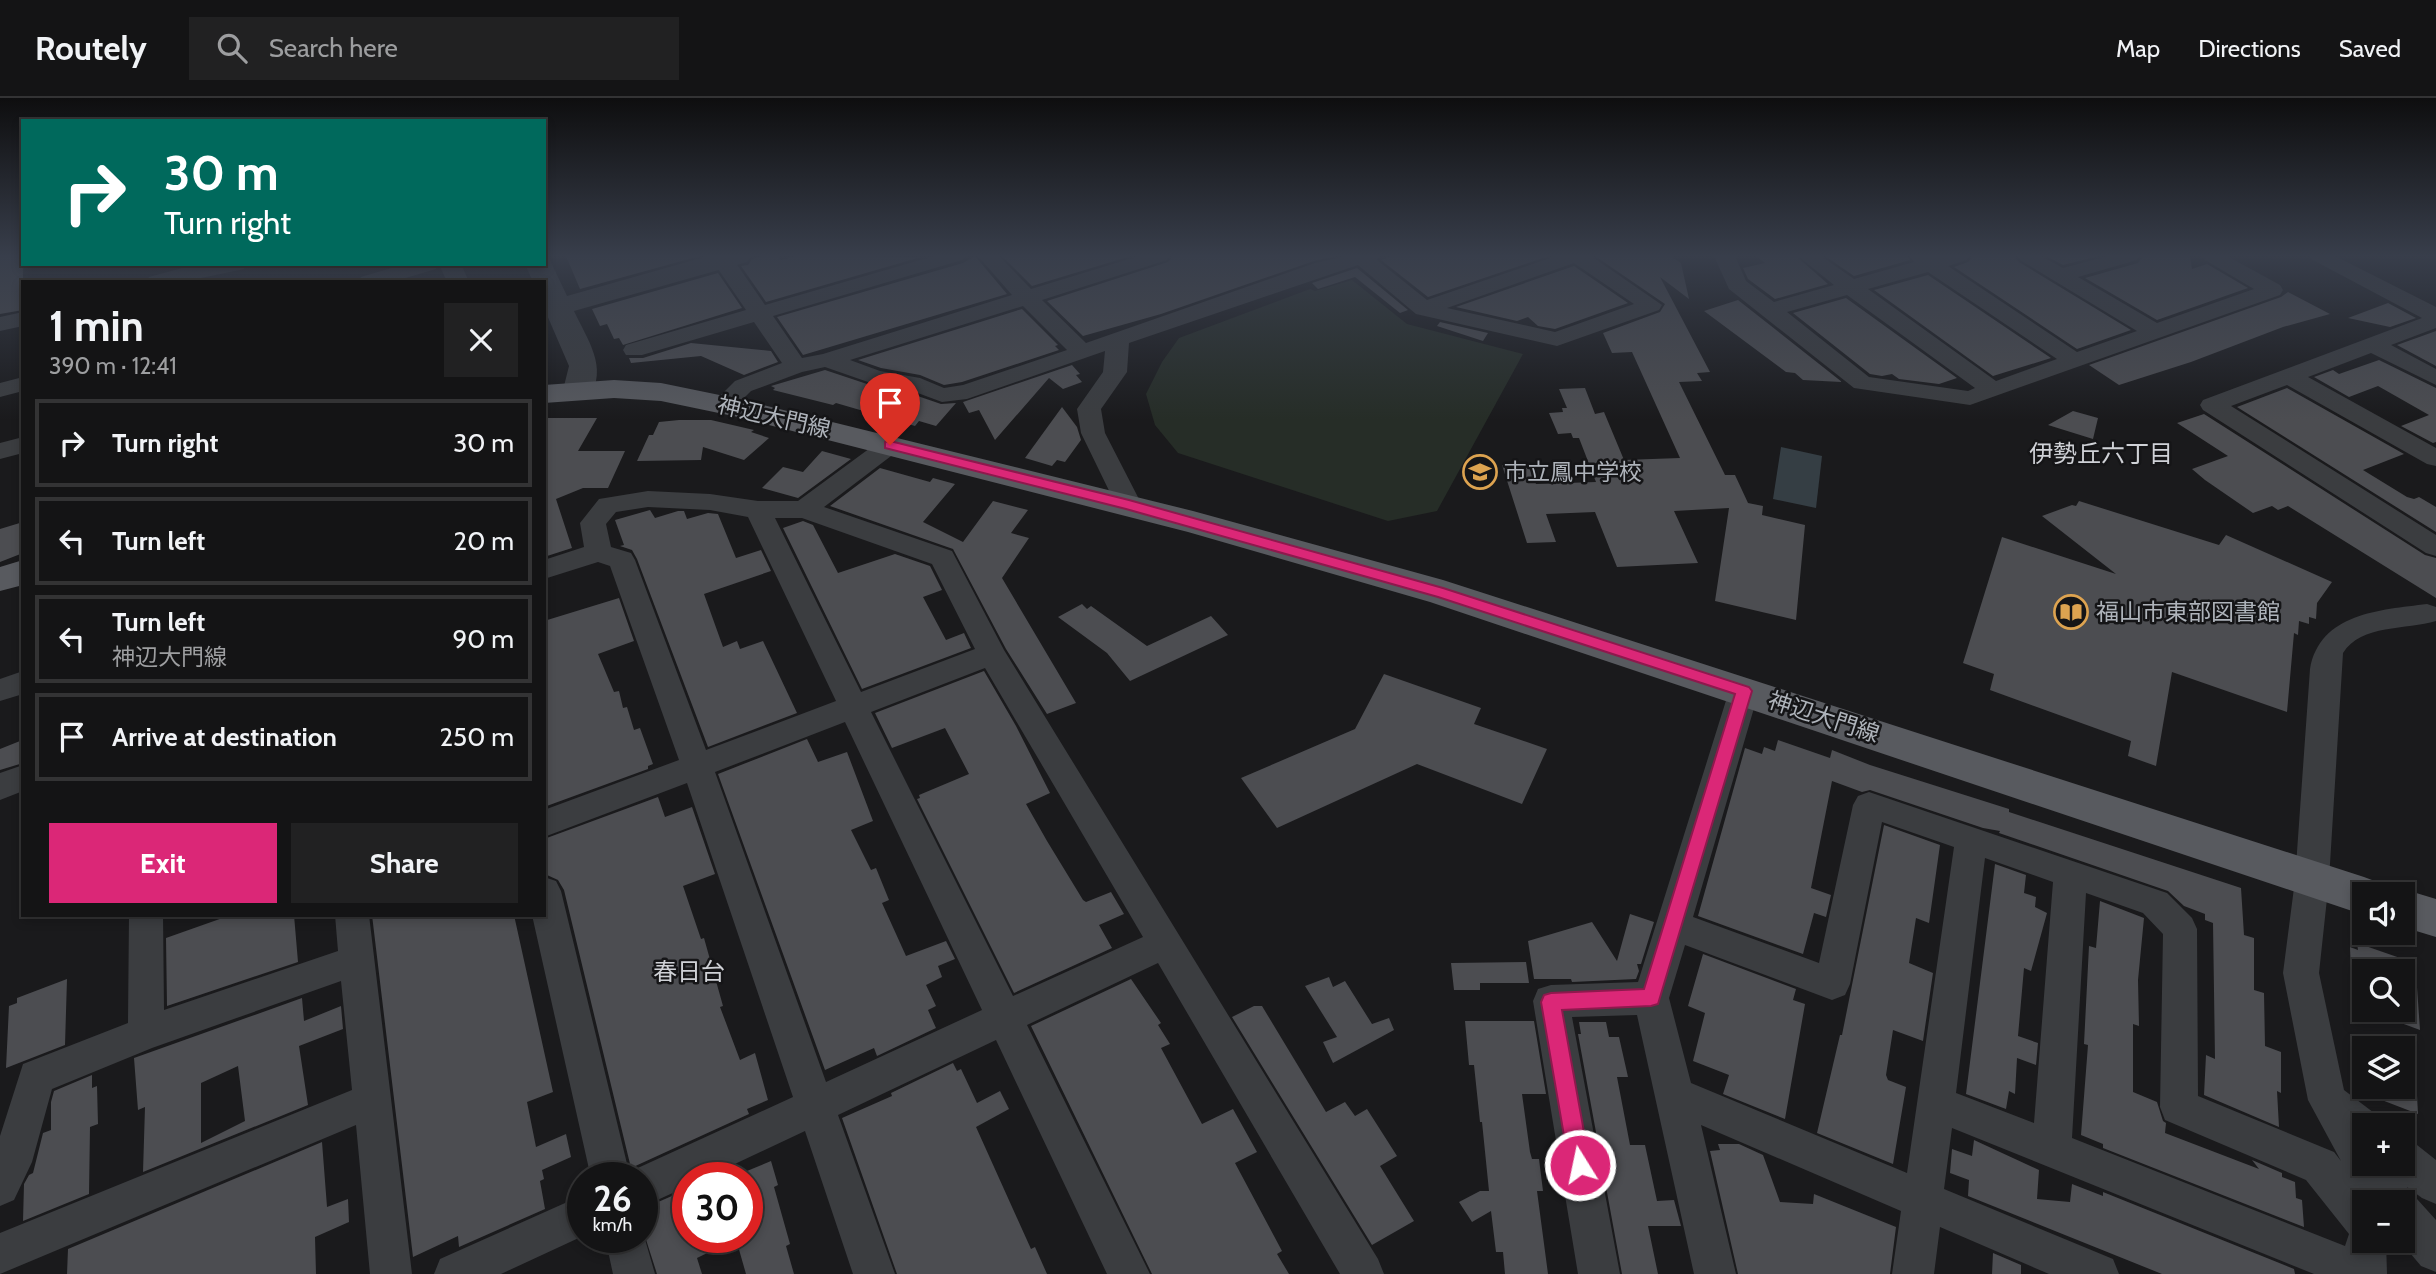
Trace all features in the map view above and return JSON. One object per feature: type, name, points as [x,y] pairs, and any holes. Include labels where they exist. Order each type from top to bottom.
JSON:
[{"type":"main road","name":"神辺大門線","points":[[561,392],[661,392],[890,445],[1129,505],[1443,593],[2352,892]]},
{"type":"main road","points":[[0,579],[21,573]]},
{"type":"main road","points":[[2415,912],[2436,918]]},
{"type":"street","points":[[552,311],[584,366],[561,392]]},
{"type":"street","points":[[634,350],[767,311]]},
{"type":"street","points":[[723,405],[743,386],[796,366],[827,360],[985,311]]},
{"type":"street","points":[[1039,311],[1083,353]]},
{"type":"street","points":[[827,360],[876,377],[912,383],[942,395],[967,392],[1083,353],[1192,311]]},
{"type":"street","points":[[1431,311],[1557,339],[1635,311]]},
{"type":"street","points":[[1771,311],[1862,383],[1970,398],[2209,311]]},
{"type":"street","points":[[1885,311],[1993,390]]},
{"type":"street","points":[[2001,311],[2074,360]]},
{"type":"street","points":[[2121,311],[2152,330]]},
{"type":"street","points":[[760,313],[796,366]]},
{"type":"street","points":[[2436,318],[2212,405],[2436,547]]},
{"type":"street","points":[[0,324],[21,319]]},
{"type":"street","points":[[0,337],[21,335]]},
{"type":"street","points":[[1118,340],[1115,372],[1089,409],[1093,433],[1129,505]]},
{"type":"street","points":[[2372,344],[2436,378]]},
{"type":"street","points":[[2289,376],[2436,458]]},
{"type":"street","points":[[0,390],[21,385]]},
{"type":"street","points":[[804,509],[890,445]]},
{"type":"street","points":[[0,451],[21,446]]},
{"type":"street","points":[[598,552],[593,523],[608,505],[648,499],[710,502],[758,510],[804,509],[942,558],[992,654],[1363,1274]]},
{"type":"street","points":[[758,510],[1129,1274]]},
{"type":"street","points":[[546,569],[598,552],[621,560],[697,766],[874,1274]]},
{"type":"street","points":[[2352,1143],[2327,1100],[2301,973],[2312,880],[2325,669],[2331,645],[2352,630],[2383,620],[2427,614]]},
{"type":"street","points":[[546,823],[992,654]]},
{"type":"street","points":[[0,690],[21,683]]},
{"type":"street","points":[[1716,1274],[1651,998],[1744,691]]},
{"type":"street","points":[[0,787],[21,778]]},
{"type":"street","points":[[1672,925],[1832,984],[1869,805],[2155,903],[2180,929],[2179,1107],[2320,1166],[2352,1205]]},
{"type":"street","points":[[1913,1274],[1971,840]]},
{"type":"street","points":[[2052,1149],[2070,874]]},
{"type":"street","points":[[546,900],[607,1162]]},
{"type":"street","points":[[146,917],[146,1033]]},
{"type":"street","points":[[352,917],[391,1274]]},
{"type":"street","points":[[658,1180],[1165,943]]},
{"type":"street","points":[[0,1186],[12,1162],[36,1077],[146,1033],[357,960]]},
{"type":"street","points":[[1599,1274],[1551,1002],[1651,998]]},
{"type":"street","points":[[1675,1096],[2098,1274]]},
{"type":"street","points":[[0,1254],[372,1100]]},
{"type":"street","points":[[2327,1100],[2352,1120]]},
{"type":"street","points":[[1936,1103],[2366,1274],[2366,1253]]},
{"type":"street","points":[[2415,1168],[2436,1184]]},
{"type":"street","points":[[2374,1176],[2385,1190]]},
{"type":"street","points":[[455,1274],[567,1222]]},
{"type":"street","points":[[2415,1227],[2436,1251]]},
{"type":"street","points":[[629,1253],[635,1274]]},
{"type":"shaded area","points":[[1252,311],[1391,311],[1407,324],[1523,354],[1437,511],[1388,521],[1178,453],[1155,425],[1146,394],[1162,362],[1179,338]]},
{"type":"shaded area","points":[[1781,447],[1822,456],[1816,508],[1773,499]]},
{"type":"building","points":[[593,311],[733,311],[623,345],[619,338],[614,339],[607,324],[600,326]]},
{"type":"building","points":[[798,311],[951,311],[803,355],[777,317]]},
{"type":"building","points":[[1016,311],[1024,311],[1058,345],[1055,346],[1059,350],[962,382],[944,385],[920,375],[881,368],[858,360]]},
{"type":"building","points":[[1057,311],[1170,311],[1161,314],[1083,336]]},
{"type":"building","points":[[1473,311],[1606,311],[1555,329],[1538,326],[1528,317],[1517,321]]},
{"type":"building","points":[[1678,311],[1710,372],[1697,373],[1702,381],[1679,382],[1725,475],[1735,475],[1748,503],[1763,506],[1762,515],[1805,525],[1796,620],[1715,601],[1729,508],[1674,511],[1698,563],[1617,567],[1595,512],[1546,514],[1556,542],[1527,543],[1502,465],[1529,464],[1536,484],[1596,482],[1579,438],[1573,438],[1571,433],[1558,434],[1549,413],[1563,412],[1562,408],[1567,408],[1559,389],[1585,388],[1595,414],[1604,412],[1624,460],[1680,458],[1632,352],[1612,353],[1603,333],[1660,312]]},
{"type":"building","points":[[1704,311],[1752,311],[1842,382],[1803,380],[1795,373],[1786,372]]},
{"type":"building","points":[[1864,311],[1957,378],[1939,384],[1899,379],[1892,374],[1870,374],[1793,313]]},
{"type":"building","points":[[1903,311],[1981,311],[2051,358],[1993,376]]},
{"type":"building","points":[[2020,311],[2100,311],[2131,330],[2077,349]]},
{"type":"building","points":[[2141,311],[2183,311],[2157,320]]},
{"type":"building","points":[[2242,311],[2324,311],[2330,314],[2283,327],[2191,362],[2119,385],[2089,365]]},
{"type":"building","points":[[2367,311],[2403,311],[2416,318],[2390,327],[2348,318]]},
{"type":"building","points":[[1440,322],[1488,333],[1483,341],[1437,326]]},
{"type":"building","points":[[2436,331],[2436,366],[2397,345]]},
{"type":"building","points":[[691,343],[771,351],[778,362],[744,375],[701,356],[631,363],[629,358],[643,358]]},
{"type":"building","points":[[2379,360],[2436,388],[2436,442],[2433,443],[2401,426],[2429,415],[2378,386],[2349,397],[2314,377],[2333,370],[2339,374]]},
{"type":"building","points":[[1072,365],[1080,374],[1076,375],[1082,382],[1063,389],[1049,378],[995,440],[979,410],[969,413],[963,402]]},
{"type":"building","points":[[825,370],[941,404],[956,403],[936,426],[919,421],[915,426],[836,403],[833,405],[773,390],[775,388],[771,386]]},
{"type":"building","points":[[2287,388],[2404,454],[2363,470],[2407,497],[2419,497],[2436,507],[2436,532],[2237,407]]},
{"type":"building","points":[[1062,407],[1077,427],[1081,440],[1065,462],[1057,460],[1052,466],[1025,458]]},
{"type":"building","points":[[2073,411],[2098,418],[2093,439],[2048,425]]},
{"type":"building","points":[[2204,414],[2425,555],[2436,558],[2436,598],[2288,506],[2278,510],[2272,506],[2253,513],[2205,480],[2192,469],[2228,456],[2177,423]]},
{"type":"building","points":[[546,418],[597,418],[578,451],[625,451],[608,488],[583,488],[556,499],[572,548],[546,556]]},
{"type":"building","points":[[711,420],[754,430],[751,432],[769,438],[744,460],[703,447],[701,460],[637,461],[649,435],[653,435],[659,422]]},
{"type":"building","points":[[822,451],[851,459],[798,498],[762,488],[783,467],[803,472]]},
{"type":"building","points":[[880,468],[930,482],[933,478],[955,484],[923,522],[963,542],[993,501],[1028,510],[1011,533],[1029,538],[1002,578],[1076,703],[1047,714],[1006,649],[953,549],[830,506]]},
{"type":"building","points":[[2079,501],[2219,545],[2226,535],[2332,582],[2317,603],[2316,619],[2309,617],[2309,624],[2299,621],[2298,635],[2294,633],[2287,712],[2172,672],[2156,766],[2128,756],[2131,741],[1990,690],[1994,674],[1963,663],[2002,537],[2116,574],[2042,516],[2076,506]]},
{"type":"building","points":[[650,510],[655,518],[678,511],[684,511],[687,519],[708,513],[718,514],[736,558],[761,550],[771,571],[704,594],[723,647],[737,641],[740,649],[763,641],[797,713],[708,747],[637,559],[632,550],[620,546],[624,545],[615,520]]},
{"type":"building","points":[[803,521],[813,525],[838,573],[895,554],[930,566],[942,590],[923,597],[946,640],[964,633],[971,648],[862,689],[783,528]]},
{"type":"building","points":[[21,523],[21,554],[0,562],[0,529]]},
{"type":"building","points":[[619,598],[634,641],[598,654],[614,692],[619,691],[623,708],[627,707],[634,730],[640,728],[653,764],[648,766],[648,769],[546,806],[546,620]]},
{"type":"building","points":[[1082,604],[1087,609],[1091,606],[1147,646],[1211,616],[1228,635],[1130,681],[1107,653],[1058,617]]},
{"type":"building","points":[[984,671],[1050,793],[1026,804],[1047,841],[1083,900],[1086,902],[1111,892],[1124,914],[1099,925],[1112,948],[1014,993],[917,799],[920,798],[919,795],[969,774],[945,728],[892,748],[875,713]]},
{"type":"building","points":[[1384,674],[1481,708],[1474,724],[1547,749],[1522,804],[1417,764],[1277,828],[1241,778],[1355,729]]},
{"type":"building","points":[[807,739],[818,762],[847,752],[873,821],[851,830],[871,870],[876,868],[889,900],[882,903],[906,956],[946,941],[955,959],[938,966],[942,977],[926,985],[936,1006],[928,1010],[936,1028],[877,1056],[874,1048],[825,1070],[718,774]]},
{"type":"building","points":[[1778,740],[1830,758],[1832,750],[1870,765],[2009,809],[2009,812],[2241,888],[2244,935],[2254,938],[2254,990],[2264,993],[2265,1046],[2281,1052],[2281,1093],[2277,1091],[2279,1127],[2204,1095],[2206,1055],[2215,1059],[2213,923],[2205,920],[2205,914],[2184,906],[2168,891],[1999,833],[2000,831],[1983,828],[1870,790],[1862,792],[1832,781],[1811,888],[1831,895],[1826,917],[1814,913],[1803,954],[1698,916],[1745,748],[1762,754],[1764,747],[1775,751]]},
{"type":"building","points":[[20,741],[21,764],[0,770],[0,749]]},
{"type":"building","points":[[658,797],[665,817],[692,807],[715,874],[683,886],[701,939],[704,938],[723,1006],[720,1007],[740,1060],[755,1053],[768,1100],[747,1109],[749,1114],[644,1162],[630,1162],[564,890],[558,880],[547,875],[546,838]]},
{"type":"building","points":[[1884,825],[1940,845],[1929,923],[1916,918],[1909,963],[1933,973],[1923,1041],[1893,1030],[1886,1075],[1888,1080],[1906,1087],[1893,1164],[1817,1133],[1842,1035]]},
{"type":"building","points":[[1995,864],[2026,875],[2024,893],[2036,897],[2035,907],[2047,913],[2031,971],[2024,968],[2018,1036],[2038,1043],[2036,1065],[2017,1058],[2015,1094],[2009,1091],[2006,1109],[1966,1094]]},
{"type":"building","points":[[2100,901],[2144,918],[2138,980],[2139,1026],[2133,1024],[2133,1092],[2157,1102],[2166,1123],[2165,1133],[2259,1169],[2252,1160],[2295,1182],[2296,1198],[2302,1200],[2304,1227],[2103,1148],[2103,1144],[2081,1135],[2088,1045],[2084,1044],[2089,946],[2096,948]]},
{"type":"building","points":[[1630,914],[1654,922],[1641,964],[1637,964],[1639,971],[1636,979],[1572,982],[1571,979],[1534,979],[1528,941],[1592,922],[1617,961]]},
{"type":"building","points":[[225,917],[294,917],[298,962],[167,1006],[166,938]]},
{"type":"building","points":[[372,917],[514,917],[553,1092],[527,1102],[536,1147],[566,1134],[571,1157],[542,1170],[544,1179],[540,1181],[545,1209],[459,1247],[458,1236],[413,1257]]},
{"type":"building","points":[[2357,945],[2363,945],[2403,959],[2352,959],[2352,1005],[2350,947],[2358,950]]},
{"type":"building","points":[[1703,954],[1796,989],[1793,1000],[1805,1004],[1785,1119],[1723,1094],[1729,1075],[1693,1061],[1705,1013],[1688,1006]]},
{"type":"building","points":[[1526,962],[1529,983],[1480,983],[1480,990],[1454,990],[1451,963]]},
{"type":"building","points":[[2415,973],[2416,973],[2420,1030],[2398,1022],[2415,1022]]},
{"type":"building","points":[[1329,977],[1333,987],[1345,981],[1372,1024],[1389,1018],[1394,1030],[1333,1063],[1323,1042],[1337,1037],[1305,986]]},
{"type":"building","points":[[67,979],[65,1045],[6,1068],[9,1006],[17,1003],[17,998]]},
{"type":"building","points":[[1131,979],[1161,1023],[1158,1025],[1170,1044],[1161,1048],[1202,1124],[1233,1109],[1257,1152],[1235,1163],[1282,1251],[1277,1254],[1289,1274],[1152,1274],[1031,1026]]},
{"type":"building","points":[[302,998],[304,1021],[341,1006],[343,1029],[299,1046],[308,1105],[143,1172],[145,1107],[138,1110],[134,1058]],"holes":[[[238,1066],[245,1121],[201,1143],[201,1083]]]},
{"type":"building","points":[[1254,1006],[1262,1006],[1326,1112],[1345,1102],[1355,1116],[1367,1109],[1397,1156],[1380,1166],[1414,1221],[1372,1245],[1232,1017]]},
{"type":"building","points":[[1465,1021],[1534,1021],[1546,1094],[1522,1094],[1530,1152],[1532,1159],[1539,1159],[1543,1191],[1537,1191],[1548,1274],[1505,1274],[1503,1252],[1496,1252],[1491,1211],[1472,1222],[1459,1202],[1480,1191],[1489,1191],[1474,1065],[1469,1065]]},
{"type":"building","points":[[1579,1022],[1606,1022],[1609,1037],[1619,1037],[1628,1077],[1617,1077],[1630,1145],[1645,1145],[1657,1201],[1674,1200],[1681,1226],[1648,1226],[1658,1274],[1622,1274],[1578,1034],[1581,1034]]},
{"type":"building","points":[[953,1063],[957,1071],[961,1069],[977,1103],[1000,1091],[1009,1109],[976,1127],[1031,1249],[1035,1247],[1047,1274],[897,1274],[842,1118],[892,1096],[891,1093]]},
{"type":"building","points":[[92,1075],[92,1088],[97,1086],[98,1124],[90,1127],[89,1194],[23,1221],[24,1184],[33,1173],[43,1133],[51,1130],[51,1102],[54,1091]]},
{"type":"building","points":[[2416,1077],[2418,1114],[2379,1099],[2415,1099]]},
{"type":"building","points":[[1974,1140],[2039,1170],[2037,1199],[2070,1202],[2072,1184],[2103,1196],[2103,1192],[2294,1269],[2295,1274],[2162,1274],[1968,1196],[1969,1180],[1950,1173],[1952,1149],[1972,1156]]},
{"type":"building","points":[[322,1142],[327,1207],[348,1199],[349,1222],[315,1237],[316,1274],[67,1274],[68,1249]]},
{"type":"building","points":[[1718,1144],[1739,1144],[1763,1155],[1780,1202],[1813,1204],[1814,1194],[1896,1227],[1890,1274],[1738,1274],[1710,1151],[1720,1150]]},
{"type":"building","points":[[771,1161],[778,1185],[774,1187],[790,1244],[786,1246],[794,1274],[746,1274],[740,1253],[763,1253],[763,1164]]},
{"type":"building","points":[[672,1196],[672,1253],[707,1253],[697,1258],[702,1274],[657,1274],[650,1253],[658,1253],[658,1202]]},
{"type":"building","points":[[1993,1253],[2021,1265],[2021,1274],[1992,1274]]},
{"type":"place","name":"市立鳳中学校","points":[[1480,472]]},
{"type":"place","name":"福山市東部図書館","points":[[2071,612]]},
{"type":"district","name":"伊勢丘六丁目","points":[[2101,453]]},
{"type":"district","name":"春日台","points":[[689,971]]},
{"type":"route","points":[[890,445],[1129,505],[1443,593],[1744,691],[1651,998],[1551,1002],[1580,1165]]}]
